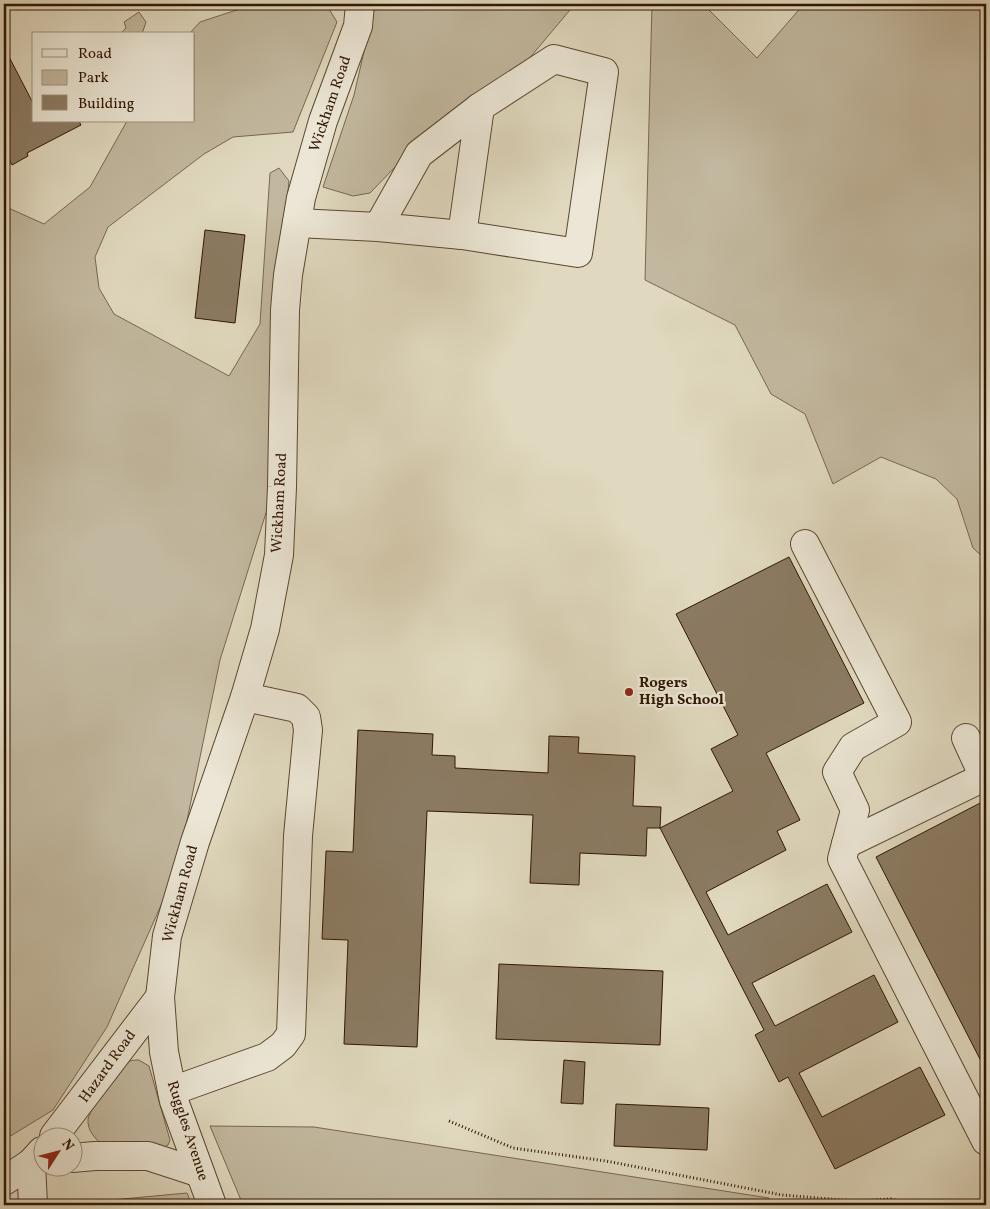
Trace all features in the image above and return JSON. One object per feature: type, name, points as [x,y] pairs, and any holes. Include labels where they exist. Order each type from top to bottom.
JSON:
[{"type":"street","name":"Wickham Road","points":[[160,997],[167,936],[195,842],[245,697],[266,629],[279,555],[285,310],[297,223],[301,198],[323,121],[358,26],[360,4]]},
{"type":"street","points":[[297,223],[378,227],[462,235],[578,253],[604,72],[554,59],[480,107],[419,154],[378,227]]},
{"type":"street","points":[[462,235],[480,107]]},
{"type":"street","points":[[805,544],[897,722],[853,747],[837,772],[855,810],[842,859],[986,1141]]},
{"type":"street","points":[[172,1091],[267,1057],[283,1045],[291,1034],[298,836],[308,730],[306,717],[297,708],[245,697]]},
{"type":"street","points":[[846,844],[984,777],[966,738]]},
{"type":"street","name":"Ruggles Avenue","points":[[160,997],[164,1052],[172,1091],[212,1205]]},
{"type":"street","name":"Hazard Road","points":[[62,1126],[160,997]]},
{"type":"street","points":[[82,1157],[148,1156],[200,1173]]},
{"type":"street","points":[[4,1181],[32,1163]]},
{"type":"street","points":[[33,1205],[37,1176]]},
{"type":"path","points":[[449,1121],[513,1148],[606,1160],[782,1195],[855,1201],[891,1199],[919,1205]]},
{"type":"green space","points":[[255,4],[326,4],[337,22],[293,132],[233,137],[204,154],[108,227],[95,257],[99,288],[114,314],[229,376],[260,324],[270,173],[279,168],[289,181],[271,357],[270,500],[220,660],[177,869],[107,1027],[53,1110],[4,1140],[4,206],[44,224],[90,187],[126,122],[195,122],[195,32],[191,32],[200,22]]},
{"type":"green space","points":[[375,4],[575,4],[522,67],[424,137],[370,193],[353,196],[323,187],[354,95]]},
{"type":"green space","points":[[652,4],[703,4],[757,58],[804,4],[986,4],[986,560],[973,548],[957,499],[936,479],[881,457],[833,484],[805,414],[771,394],[735,325],[645,280]]},
{"type":"green space","points":[[139,12],[146,22],[143,32],[122,32],[126,28],[124,22]]},
{"type":"green space","points":[[139,1060],[149,1066],[170,1140],[168,1145],[162,1148],[103,1145],[94,1137],[90,1130],[88,1119],[90,1114],[105,1089],[123,1065],[129,1061]]},
{"type":"green space","points":[[210,1126],[314,1127],[769,1198],[764,1205],[243,1205]]},
{"type":"green space","points":[[187,1193],[192,1205],[77,1205],[79,1203]]},
{"type":"building","points":[[6,51],[32,101],[32,122],[80,122],[81,125],[27,153],[28,156],[12,165],[4,149],[4,145],[9,142],[6,136],[4,137],[4,52]]},
{"type":"building","points":[[205,230],[245,235],[235,323],[195,318]]},
{"type":"building","points":[[789,557],[864,703],[766,753],[800,820],[777,831],[786,850],[706,892],[728,935],[827,884],[852,932],[752,983],[775,1026],[874,975],[898,1022],[799,1073],[822,1117],[920,1067],[945,1115],[835,1169],[788,1077],[779,1082],[755,1035],[764,1030],[660,828],[733,791],[711,749],[738,735],[676,614]]},
{"type":"building","points":[[358,730],[433,734],[432,755],[455,756],[455,768],[548,773],[549,736],[579,737],[578,753],[635,756],[633,806],[661,807],[660,828],[647,828],[646,856],[580,853],[579,885],[530,883],[533,815],[427,811],[417,1047],[344,1044],[348,940],[322,939],[326,851],[353,852]]},
{"type":"building","points":[[986,800],[986,1058],[981,1061],[876,857]]},
{"type":"building","points":[[499,964],[663,971],[660,1045],[496,1039]]},
{"type":"building","points":[[564,1060],[585,1062],[583,1104],[561,1103]]},
{"type":"building","points":[[616,1104],[709,1108],[707,1150],[614,1146]]},
{"type":"place","name":"Rogers High School","points":[[629,692]]}]
